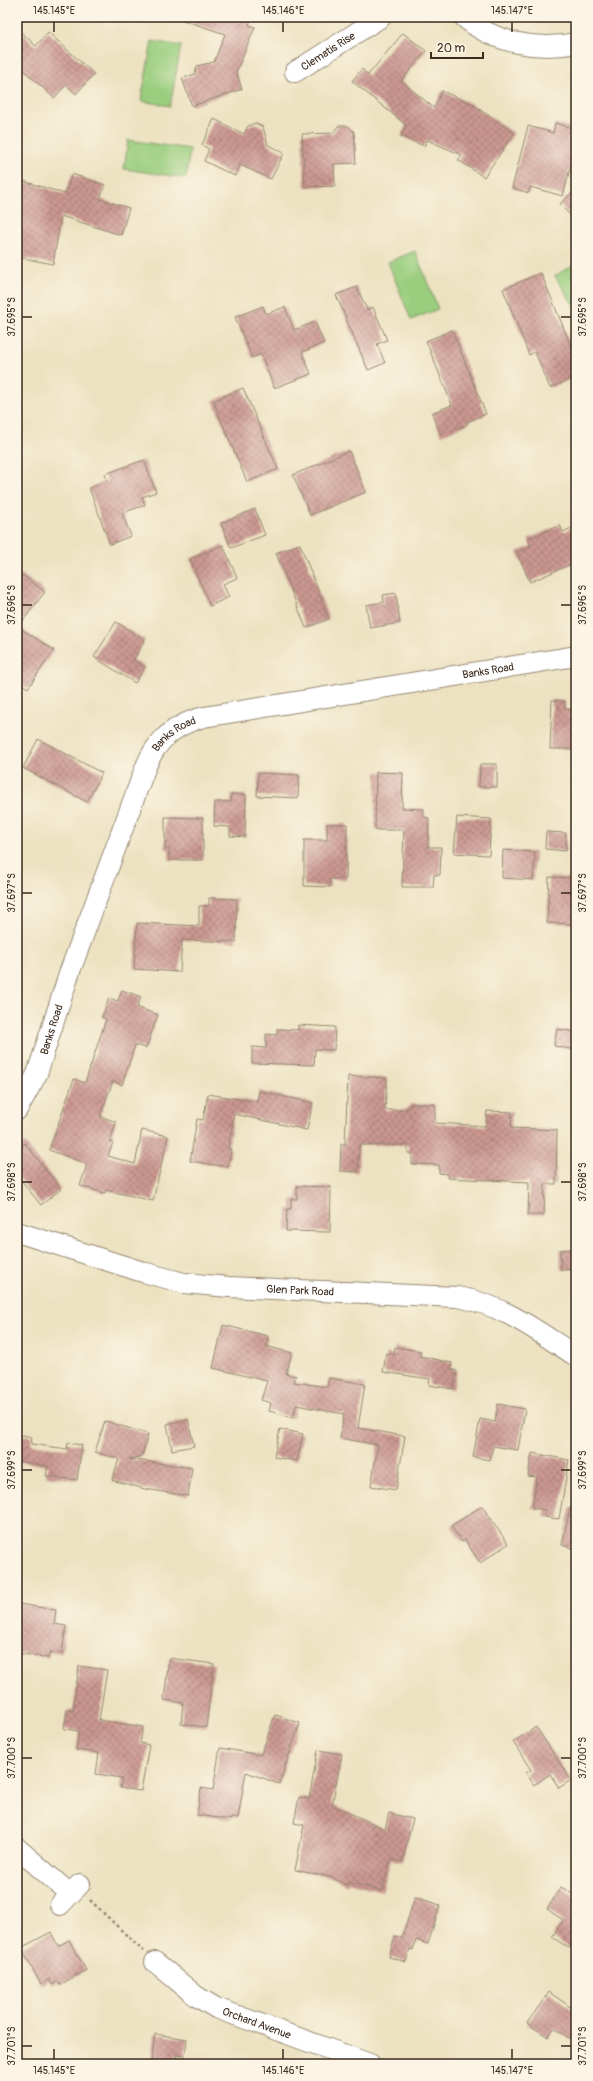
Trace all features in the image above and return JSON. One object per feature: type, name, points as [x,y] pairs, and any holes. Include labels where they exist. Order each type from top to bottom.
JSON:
[{"type":"street","name":"Clematis Rise","points":[[295,72],[381,17]]},
{"type":"street","points":[[464,17],[484,30],[504,39],[524,44],[553,46],[576,43]]},
{"type":"street","name":"Banks Road","points":[[17,1110],[37,1074],[70,971],[146,766],[154,749],[166,735],[184,723],[204,716],[576,656]]},
{"type":"street","name":"Glen Park Road","points":[[17,1232],[143,1272],[184,1283],[229,1287],[457,1297],[473,1300],[502,1310],[576,1356]]},
{"type":"street","points":[[17,1848],[72,1893]]},
{"type":"street","name":"Orchard Avenue","points":[[154,1963],[196,1996],[216,2008],[370,2064]]},
{"type":"path","points":[[72,1893],[154,1963]]},
{"type":"green space","points":[[152,41],[181,46],[170,106],[141,101]]},
{"type":"green space","points":[[128,140],[190,149],[186,178],[124,169]]},
{"type":"green space","points":[[415,251],[438,309],[411,320],[388,262]]},
{"type":"green space","points":[[576,263],[576,309],[555,276]]},
{"type":"building","points":[[183,17],[252,17],[249,25],[255,27],[236,72],[242,89],[192,106],[182,78],[195,74],[197,66],[214,62],[225,34],[183,20]]},
{"type":"building","points":[[17,28],[36,46],[48,32],[94,74],[76,94],[66,85],[54,98],[17,64]]},
{"type":"building","points":[[403,33],[426,51],[401,81],[434,108],[442,91],[470,103],[514,133],[484,177],[458,160],[462,155],[427,140],[424,146],[401,136],[406,125],[352,81],[362,69],[368,75]]},
{"type":"building","points":[[214,119],[244,134],[248,126],[255,123],[263,127],[268,145],[284,153],[271,179],[240,165],[235,176],[204,161],[209,149],[202,145]]},
{"type":"building","points":[[555,123],[576,129],[576,145],[563,196],[530,187],[529,193],[512,188],[528,126],[553,133]]},
{"type":"building","points":[[338,126],[348,126],[354,132],[356,163],[334,164],[335,186],[305,187],[302,134],[333,133]]},
{"type":"building","points":[[72,174],[105,185],[100,199],[129,208],[121,235],[61,216],[53,264],[17,257],[17,179],[65,194]]},
{"type":"building","points":[[576,189],[576,222],[560,204]]},
{"type":"building","points":[[541,273],[576,358],[576,377],[550,388],[535,352],[529,355],[503,289]]},
{"type":"building","points":[[357,287],[367,310],[373,307],[387,340],[377,344],[385,363],[368,370],[336,295]]},
{"type":"building","points":[[263,306],[266,314],[285,307],[294,330],[315,322],[324,343],[302,352],[311,374],[274,388],[261,354],[252,358],[235,317]]},
{"type":"building","points":[[452,330],[486,414],[467,422],[468,424],[441,435],[432,413],[452,405],[426,341]]},
{"type":"building","points":[[243,388],[278,469],[247,482],[213,401]]},
{"type":"building","points":[[349,451],[366,492],[310,515],[293,475]]},
{"type":"building","points":[[144,460],[156,492],[142,497],[145,505],[122,513],[131,536],[110,544],[89,488],[107,481],[105,474]]},
{"type":"building","points":[[255,509],[265,535],[231,548],[221,523]]},
{"type":"building","points":[[560,525],[563,532],[576,526],[576,562],[530,582],[517,552],[531,546],[528,539]]},
{"type":"building","points":[[300,544],[329,619],[306,628],[276,553]]},
{"type":"building","points":[[223,545],[237,578],[223,584],[229,597],[210,606],[190,559]]},
{"type":"building","points":[[17,571],[45,592],[18,627],[54,650],[28,688],[17,681]]},
{"type":"building","points":[[396,593],[400,623],[370,628],[366,605],[384,602],[383,595]]},
{"type":"building","points":[[116,622],[145,640],[133,660],[145,667],[135,683],[94,657]]},
{"type":"building","points":[[552,700],[565,701],[565,709],[576,710],[576,749],[550,749]]},
{"type":"building","points":[[38,739],[102,773],[87,802],[23,768]]},
{"type":"building","points":[[480,764],[497,764],[497,787],[479,787]]},
{"type":"building","points":[[376,772],[403,773],[402,808],[424,809],[424,817],[429,818],[428,847],[441,847],[440,875],[434,875],[433,887],[402,887],[404,830],[375,830]]},
{"type":"building","points":[[258,773],[299,775],[298,798],[257,796]]},
{"type":"building","points":[[231,794],[246,795],[245,837],[230,836],[230,827],[214,826],[215,802],[231,802]]},
{"type":"building","points":[[165,817],[203,818],[203,860],[169,860],[169,849],[165,849]]},
{"type":"building","points":[[457,817],[491,819],[489,855],[454,853]]},
{"type":"building","points":[[327,824],[347,824],[346,879],[330,879],[330,887],[304,886],[304,840],[327,840]]},
{"type":"building","points":[[546,832],[566,833],[566,851],[545,849]]},
{"type":"building","points":[[503,850],[535,852],[533,880],[502,878]]},
{"type":"building","points":[[549,877],[576,878],[576,924],[547,923]]},
{"type":"building","points":[[209,898],[237,899],[236,942],[182,940],[180,972],[134,969],[137,923],[199,926],[199,906],[209,906]]},
{"type":"building","points":[[122,990],[141,997],[137,1007],[158,1015],[146,1048],[135,1045],[122,1085],[113,1081],[100,1116],[116,1122],[110,1142],[113,1142],[108,1156],[135,1164],[142,1130],[168,1136],[153,1201],[106,1190],[105,1193],[80,1186],[87,1164],[49,1150],[74,1079],[85,1083],[106,1019],[102,1017],[109,998],[118,1001]]},
{"type":"building","points":[[298,1025],[335,1027],[334,1050],[315,1049],[314,1065],[252,1063],[252,1047],[266,1048],[266,1034],[277,1035],[277,1029],[298,1030]]},
{"type":"building","points":[[557,1029],[576,1032],[576,1050],[554,1046]]},
{"type":"building","points":[[348,1076],[387,1078],[385,1110],[405,1110],[411,1104],[435,1104],[435,1123],[486,1126],[487,1111],[512,1112],[511,1128],[557,1130],[556,1184],[545,1184],[544,1215],[528,1215],[529,1182],[447,1178],[448,1174],[439,1173],[439,1165],[412,1164],[412,1153],[408,1153],[408,1145],[359,1145],[358,1172],[340,1171],[341,1144],[345,1144]]},
{"type":"building","points":[[259,1091],[313,1103],[307,1130],[234,1114],[228,1149],[231,1149],[228,1167],[190,1161],[197,1119],[203,1120],[208,1094],[257,1102]]},
{"type":"building","points":[[25,1143],[61,1189],[41,1205],[17,1175],[17,1149]]},
{"type":"building","points":[[297,1186],[331,1187],[330,1232],[286,1231],[287,1209],[291,1209],[291,1199],[297,1199]]},
{"type":"building","points":[[576,1249],[576,1269],[561,1270],[560,1250]]},
{"type":"building","points":[[223,1325],[268,1336],[266,1346],[292,1353],[286,1374],[296,1376],[294,1382],[327,1387],[329,1378],[365,1384],[358,1428],[405,1436],[396,1490],[371,1486],[378,1445],[340,1438],[344,1414],[296,1405],[293,1418],[269,1411],[271,1403],[261,1400],[267,1381],[213,1368]]},
{"type":"building","points":[[395,1347],[421,1351],[420,1356],[452,1363],[451,1369],[457,1371],[453,1389],[429,1385],[430,1379],[383,1372],[386,1353],[394,1355]]},
{"type":"building","points":[[498,1404],[525,1409],[518,1450],[493,1446],[490,1460],[473,1457],[480,1419],[495,1422]]},
{"type":"building","points":[[188,1419],[194,1446],[172,1450],[167,1424]]},
{"type":"building","points":[[105,1421],[148,1434],[142,1456],[129,1459],[192,1468],[188,1496],[145,1489],[112,1480],[119,1459],[95,1452]]},
{"type":"building","points":[[280,1429],[303,1434],[297,1461],[274,1457]]},
{"type":"building","points":[[17,1434],[32,1437],[31,1444],[67,1449],[68,1443],[82,1445],[77,1480],[46,1476],[48,1466],[17,1461]]},
{"type":"building","points":[[532,1453],[569,1460],[559,1519],[544,1517],[546,1510],[532,1508],[537,1477],[528,1476]]},
{"type":"building","points":[[482,1506],[508,1544],[480,1563],[465,1540],[462,1542],[451,1526]]},
{"type":"building","points":[[570,1508],[576,1508],[576,1549],[562,1545]]},
{"type":"building","points":[[19,1604],[56,1610],[54,1624],[66,1626],[62,1653],[50,1652],[48,1658],[17,1653],[17,1618]]},
{"type":"building","points":[[169,1658],[214,1664],[206,1727],[181,1724],[183,1703],[164,1700]]},
{"type":"building","points":[[79,1666],[107,1670],[99,1720],[143,1727],[140,1743],[149,1745],[141,1791],[120,1788],[122,1778],[96,1774],[99,1753],[76,1750],[79,1731],[64,1729],[67,1710],[73,1711]]},
{"type":"building","points":[[275,1715],[300,1723],[279,1784],[246,1772],[238,1818],[231,1817],[231,1820],[197,1815],[201,1788],[213,1790],[220,1748],[261,1755]]},
{"type":"building","points":[[536,1727],[571,1780],[559,1788],[550,1774],[534,1785],[526,1773],[531,1770],[513,1742]]},
{"type":"building","points":[[318,1750],[342,1754],[332,1805],[385,1829],[389,1813],[413,1819],[402,1862],[391,1859],[382,1891],[348,1882],[347,1885],[330,1877],[295,1870],[304,1825],[294,1823],[299,1797],[309,1799]]},
{"type":"building","points":[[561,1887],[576,1896],[576,1937],[569,1948],[552,1937],[563,1920],[547,1909]]},
{"type":"building","points":[[415,1897],[440,1905],[428,1944],[416,1940],[413,1950],[410,1949],[406,1962],[389,1957],[395,1936],[402,1938]]},
{"type":"building","points":[[51,1932],[58,1946],[69,1940],[86,1970],[60,1985],[58,1981],[52,1985],[49,1979],[41,1984],[21,1948]]},
{"type":"building","points":[[549,1992],[576,2011],[576,2043],[554,2028],[548,2037],[527,2023]]},
{"type":"building","points":[[155,2034],[187,2039],[185,2056],[176,2055],[175,2064],[151,2064]]}]
